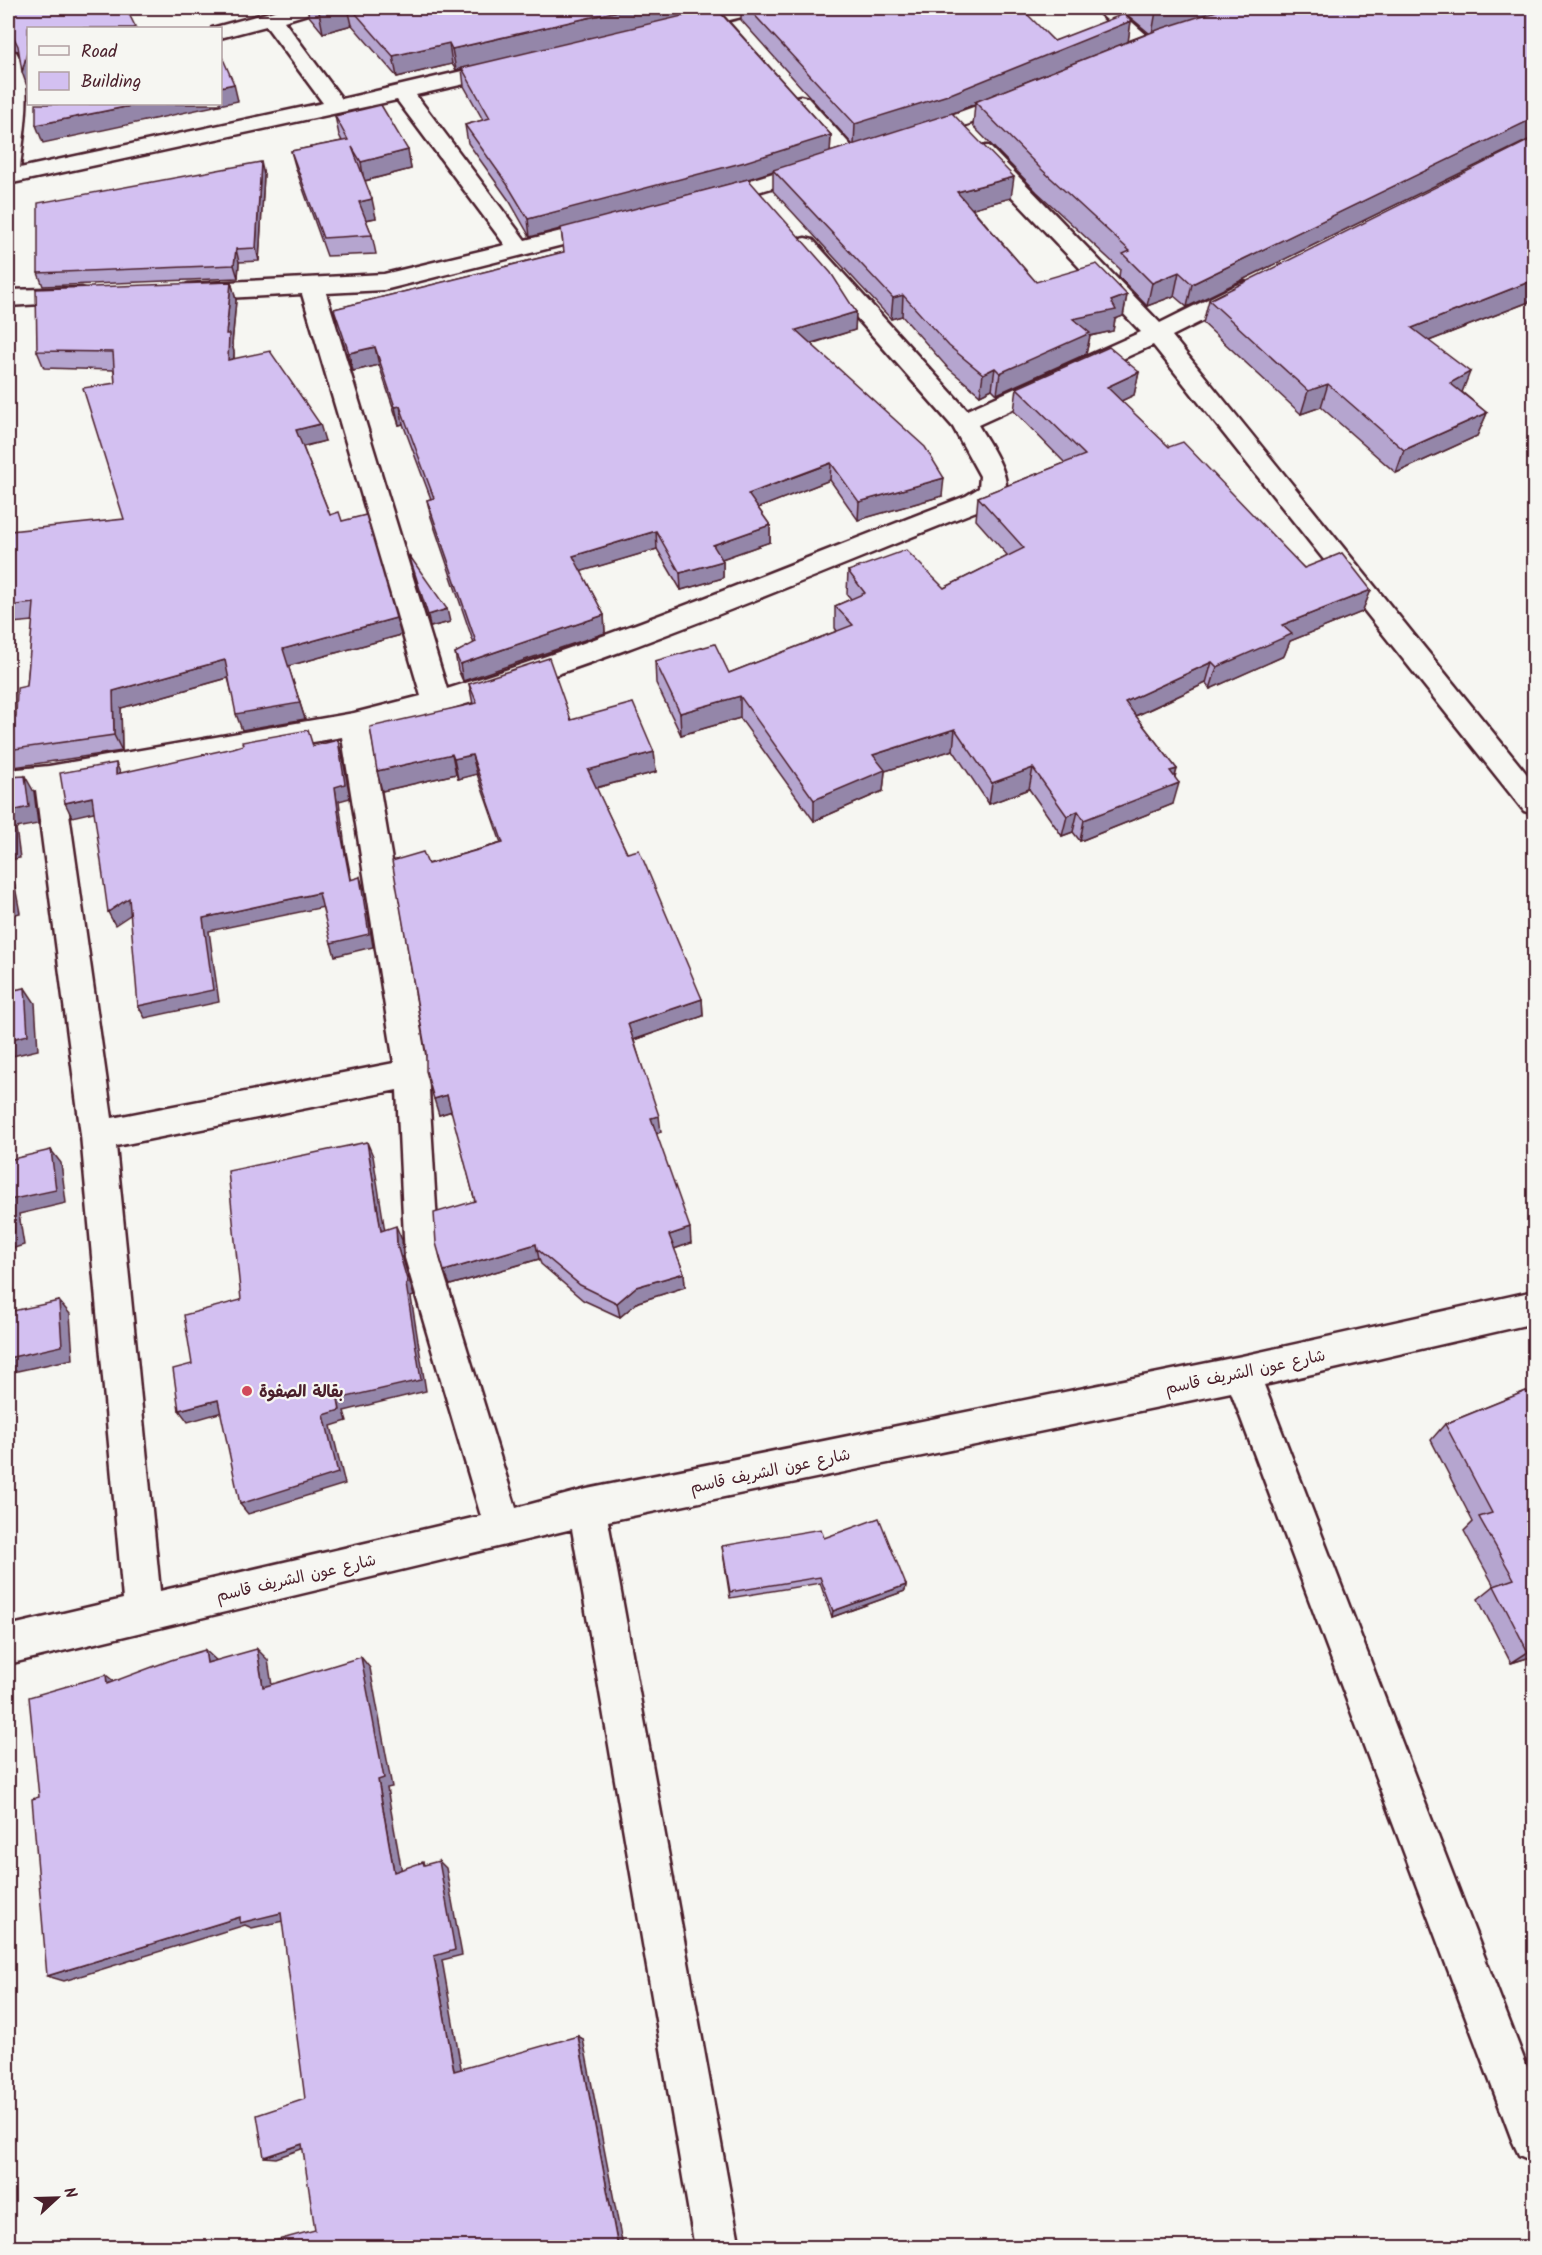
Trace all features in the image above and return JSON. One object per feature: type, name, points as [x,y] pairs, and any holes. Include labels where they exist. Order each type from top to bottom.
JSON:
[{"type":"street","points":[[223,8],[227,30],[307,8]]},
{"type":"street","points":[[666,30],[755,8]]},
{"type":"street","points":[[1104,8],[1147,45]]},
{"type":"street","points":[[723,16],[739,34]]},
{"type":"street","points":[[271,18],[337,107]]},
{"type":"street","points":[[1126,53],[1168,38]]},
{"type":"street","points":[[8,57],[17,78],[8,175],[337,107],[528,62]]},
{"type":"street","points":[[786,87],[849,157]]},
{"type":"street","points":[[402,92],[521,250]]},
{"type":"street","points":[[902,140],[955,123],[1030,93]]},
{"type":"street","points":[[955,123],[1157,334],[1534,803]]},
{"type":"street","points":[[687,206],[761,196],[849,157],[870,151]]},
{"type":"street","points":[[160,293],[384,282],[521,250],[632,220]]},
{"type":"street","points":[[8,781],[49,777],[354,724],[437,703],[611,644],[975,502],[992,492],[993,476],[963,422],[792,231]]},
{"type":"street","points":[[963,422],[1157,334],[1262,282]]},
{"type":"street","points":[[312,287],[437,703]]},
{"type":"street","points":[[8,298],[101,295]]},
{"type":"street","points":[[354,724],[412,1073],[422,1258],[504,1530]]},
{"type":"street","points":[[49,777],[98,1134],[143,1613]]},
{"type":"street","points":[[98,1134],[412,1073]]},
{"type":"street","name":"شارع عون الشريف قاسم","points":[[8,1645],[504,1530],[587,1507],[1242,1373],[1534,1307]]},
{"type":"street","points":[[1242,1373],[1534,2140]]},
{"type":"street","points":[[587,1507],[718,2247]]},
{"type":"building","points":[[8,8],[126,8],[136,27],[27,27],[27,53],[22,72],[18,46],[12,34],[8,33]]},
{"type":"building","points":[[315,8],[335,8],[319,12]]},
{"type":"building","points":[[351,8],[631,8],[452,49],[449,43],[393,56]]},
{"type":"building","points":[[716,8],[831,135],[745,162],[528,219],[507,184],[465,125],[490,118],[462,68]]},
{"type":"building","points":[[748,8],[1013,8],[1015,10],[1021,8],[1054,41],[1124,14],[1131,21],[948,95],[855,124]]},
{"type":"building","points":[[1151,8],[1167,8],[1156,11]]},
{"type":"building","points":[[1226,8],[1534,8],[1534,118],[1192,284],[1179,272],[1152,283],[1123,254],[1130,251],[1040,168],[975,102],[1160,29]]},
{"type":"building","points":[[222,57],[234,84],[222,87]]},
{"type":"building","points":[[36,105],[135,105],[36,125]]},
{"type":"building","points":[[381,105],[408,150],[361,162],[352,147],[372,199],[359,202],[372,235],[323,238],[291,151],[348,140],[335,116]]},
{"type":"building","points":[[952,113],[1014,177],[957,192],[1036,282],[1097,264],[1127,295],[1111,301],[1116,310],[1073,319],[1090,333],[1000,373],[995,368],[983,374],[949,346],[903,295],[893,298],[773,170]]},
{"type":"building","points":[[1534,138],[1534,280],[1412,328],[1470,372],[1450,383],[1487,413],[1404,450],[1328,384],[1308,391],[1209,300]]},
{"type":"building","points":[[261,162],[256,248],[236,249],[234,265],[38,273],[38,203]]},
{"type":"building","points":[[748,179],[831,273],[856,312],[796,330],[925,447],[944,478],[859,502],[831,463],[748,494],[770,525],[713,545],[723,561],[680,573],[656,531],[573,556],[604,615],[460,664],[455,653],[476,642],[427,500],[434,498],[400,406],[395,407],[375,347],[349,353],[334,309],[564,252],[561,228]]},
{"type":"building","points":[[231,282],[226,334],[229,334],[228,360],[270,351],[320,424],[296,430],[330,515],[339,512],[342,521],[366,515],[396,618],[283,649],[300,703],[236,714],[225,660],[113,691],[114,735],[8,750],[8,718],[16,717],[17,688],[27,686],[34,603],[8,606],[10,531],[124,519],[83,388],[115,383],[113,352],[37,351],[36,289]]},
{"type":"building","points":[[1109,347],[1139,372],[1107,387],[1169,447],[1183,442],[1304,568],[1342,553],[1371,590],[1282,625],[1292,634],[1217,667],[1212,662],[1125,702],[1177,769],[1170,771],[1179,783],[1084,820],[1078,811],[1067,816],[1033,768],[992,783],[955,729],[873,755],[885,770],[814,800],[740,696],[680,713],[655,661],[715,644],[729,673],[853,625],[835,606],[865,593],[848,571],[906,550],[944,588],[1024,548],[978,497],[1085,455],[1017,388]]},
{"type":"building","points":[[409,555],[447,609],[428,615]]},
{"type":"building","points":[[549,658],[571,720],[633,703],[654,752],[588,770],[627,853],[639,850],[702,999],[628,1024],[659,1116],[651,1118],[690,1228],[669,1235],[684,1273],[636,1287],[617,1303],[580,1285],[537,1249],[536,1244],[444,1271],[436,1243],[434,1213],[475,1201],[447,1095],[434,1099],[426,1071],[426,1053],[392,861],[423,852],[428,864],[503,843],[472,755],[454,759],[452,754],[377,771],[370,727],[477,703],[469,684]]},
{"type":"building","points":[[308,730],[313,746],[338,740],[345,784],[335,787],[341,833],[350,880],[360,877],[369,934],[331,943],[319,893],[203,918],[213,990],[138,1006],[129,898],[108,912],[92,797],[65,803],[60,773],[116,763],[116,774],[233,748],[243,745],[242,742]]},
{"type":"building","points":[[25,776],[29,807],[8,812],[8,777]]},
{"type":"building","points":[[8,816],[11,841],[8,842]]},
{"type":"building","points":[[25,988],[28,1035],[8,1040],[8,991]]},
{"type":"building","points":[[367,1142],[381,1231],[396,1226],[397,1245],[408,1283],[406,1284],[421,1380],[338,1399],[340,1410],[324,1415],[338,1473],[240,1504],[218,1400],[179,1410],[173,1369],[192,1364],[184,1315],[241,1300],[228,1171]]},
{"type":"building","points":[[51,1150],[56,1190],[9,1200],[14,1232],[8,1234],[8,1160]]},
{"type":"building","points":[[59,1301],[62,1346],[8,1358],[8,1312]]},
{"type":"building","points":[[1534,1390],[1534,1650],[1528,1652],[1494,1586],[1514,1579],[1479,1517],[1492,1513],[1445,1424],[1526,1391],[1527,1393]]},
{"type":"building","points":[[879,1518],[906,1585],[833,1611],[820,1577],[730,1592],[722,1546],[821,1529],[824,1538]]},
{"type":"building","points":[[257,1649],[263,1687],[361,1657],[384,1778],[378,1780],[394,1872],[423,1862],[424,1865],[439,1861],[455,1950],[434,1956],[454,2071],[578,2036],[618,2247],[252,2247],[315,2230],[302,2144],[264,2157],[257,2115],[305,2099],[281,1913],[240,1923],[240,1917],[47,1976],[32,1799],[39,1797],[29,1697],[106,1675],[107,1684],[205,1650],[207,1663]]},
{"type":"place","name":"بقالة الصفوة","points":[[247,1391]]}]
